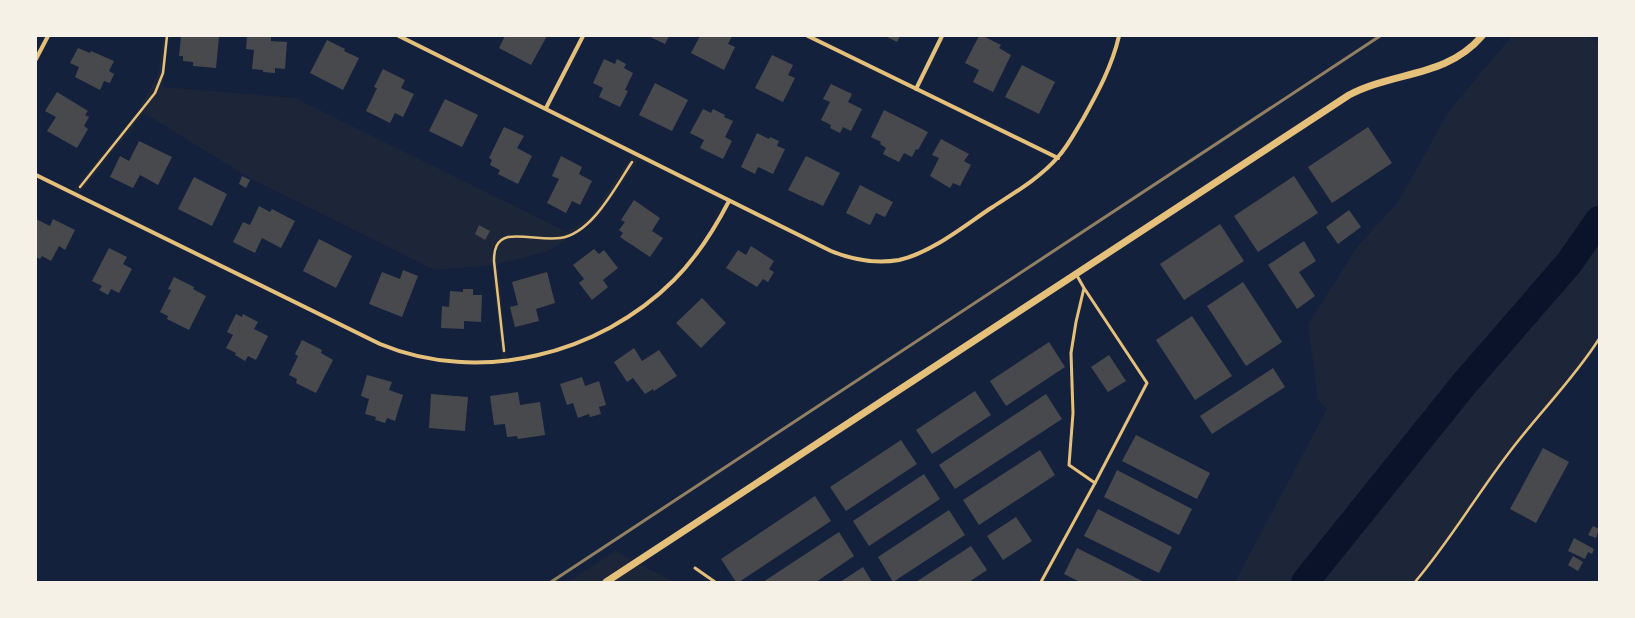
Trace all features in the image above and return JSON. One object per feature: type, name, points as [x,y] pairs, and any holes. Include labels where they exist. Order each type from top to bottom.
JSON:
[{"type":"street","points":[[36,60],[48,36]]},
{"type":"street","points":[[399,36],[842,256],[865,261],[892,261],[910,257],[945,239],[1039,175],[1058,158],[1074,133],[1100,87],[1113,56],[1119,36]]},
{"type":"street","points":[[546,108],[583,36]]},
{"type":"street","points":[[808,36],[1058,158]]},
{"type":"street","points":[[916,89],[942,36]]},
{"type":"street","points":[[606,582],[1349,95],[1368,86],[1447,64],[1465,53],[1482,36]]},
{"type":"street","points":[[36,174],[388,348],[434,360],[466,363],[505,361],[540,354],[587,339],[610,328],[642,308],[673,281],[708,238],[729,201]]},
{"type":"lane","points":[[1041,582],[1147,383],[1076,274]]},
{"type":"lane","points":[[1084,288],[1071,353],[1073,413],[1069,465],[1095,483]]},
{"type":"lane","points":[[695,568],[714,582]]},
{"type":"path","points":[[75,194],[155,93],[163,73],[167,36]]},
{"type":"path","points":[[505,361],[494,261],[495,251],[498,244],[502,239],[508,237],[560,238],[578,231],[599,211],[637,154]]},
{"type":"path","points":[[1415,582],[1444,545],[1509,453],[1583,363],[1599,339]]},
{"type":"shaded area","points":[[163,36],[168,36],[163,87],[295,98],[567,232],[591,216],[634,153],[641,157],[595,221],[549,251],[498,264],[507,361],[502,361],[492,265],[435,270],[251,179],[144,113],[78,195],[72,192],[139,109],[159,72]]},
{"type":"shaded area","points":[[1512,36],[1586,36],[1599,42],[1599,339],[1509,453],[1444,545],[1415,582],[1235,582],[1327,409],[1318,400],[1308,324],[1358,246],[1398,202],[1449,111]]},
{"type":"shaded area","points":[[615,551],[674,582],[568,582]]},
{"type":"building","points":[[181,36],[219,37],[216,68],[193,66],[193,62],[183,61],[183,56],[179,56]]},
{"type":"building","points":[[247,36],[271,36],[271,41],[287,42],[285,69],[275,68],[275,73],[252,69],[254,50],[246,49]]},
{"type":"building","points":[[505,36],[547,36],[531,65],[499,48]]},
{"type":"building","points":[[648,36],[669,36],[665,44]]},
{"type":"building","points":[[700,36],[732,36],[728,44],[735,47],[724,70],[691,53]]},
{"type":"building","points":[[885,36],[900,36],[897,42]]},
{"type":"building","points":[[979,36],[983,36],[1001,45],[999,48],[1011,55],[993,92],[973,82],[979,70],[965,63]]},
{"type":"building","points":[[327,40],[345,49],[344,51],[359,58],[343,90],[310,73]]},
{"type":"building","points":[[78,48],[90,53],[91,51],[114,61],[109,71],[114,74],[110,83],[104,81],[100,90],[75,77],[79,67],[70,63]]},
{"type":"building","points":[[772,55],[793,65],[788,75],[795,78],[783,102],[755,88]]},
{"type":"building","points":[[604,59],[615,64],[617,59],[626,64],[624,68],[633,73],[625,90],[628,91],[620,107],[599,97],[603,88],[593,83]]},
{"type":"building","points":[[1022,65],[1055,82],[1039,114],[1005,97]]},
{"type":"building","points":[[383,69],[405,80],[401,88],[414,94],[403,117],[395,113],[390,123],[366,111],[377,88],[374,87]]},
{"type":"building","points":[[655,83],[688,100],[672,131],[639,115]]},
{"type":"building","points":[[831,84],[852,94],[848,102],[862,109],[851,131],[843,127],[840,133],[830,128],[831,125],[821,120],[830,102],[823,99]]},
{"type":"building","points":[[57,92],[88,111],[85,115],[89,117],[84,126],[88,129],[77,148],[47,131],[56,117],[45,111]]},
{"type":"building","points":[[445,99],[478,115],[462,147],[429,131]]},
{"type":"building","points":[[703,109],[711,113],[713,109],[725,115],[724,117],[733,121],[725,137],[732,141],[723,159],[700,148],[704,140],[690,133]]},
{"type":"building","points":[[884,110],[928,132],[918,150],[916,149],[912,157],[904,153],[899,162],[883,154],[886,148],[880,144],[881,142],[871,137]]},
{"type":"building","points":[[504,127],[524,136],[517,148],[532,156],[518,184],[498,174],[500,170],[490,165],[492,160],[489,158]]},
{"type":"building","points":[[1368,127],[1392,163],[1332,203],[1308,167]]},
{"type":"building","points":[[757,133],[769,139],[770,137],[779,141],[777,146],[785,149],[773,174],[758,167],[755,174],[741,167]]},
{"type":"building","points":[[941,139],[969,154],[964,161],[971,165],[960,186],[953,183],[950,188],[930,176],[939,158],[932,155]]},
{"type":"building","points":[[139,141],[172,157],[158,185],[140,175],[133,188],[110,177],[120,156],[129,161]]},
{"type":"building","points":[[561,156],[582,167],[579,174],[592,181],[580,205],[572,201],[566,213],[547,203],[559,179],[552,176]]},
{"type":"building","points":[[806,156],[840,173],[823,206],[788,190]]},
{"type":"building","points":[[242,176],[250,180],[246,188],[239,184]]},
{"type":"building","points":[[1294,176],[1318,213],[1258,252],[1234,216]]},
{"type":"building","points":[[194,177],[227,194],[212,226],[178,209]]},
{"type":"building","points":[[860,185],[893,202],[885,217],[876,213],[870,225],[846,213]]},
{"type":"building","points":[[634,200],[660,218],[652,231],[663,238],[650,257],[620,237],[623,233],[619,230],[625,222],[621,220]]},
{"type":"building","points":[[259,206],[270,212],[272,209],[295,221],[281,248],[262,238],[255,253],[233,242],[243,222],[250,225]]},
{"type":"building","points":[[1349,210],[1361,227],[1338,244],[1326,227]]},
{"type":"building","points":[[36,219],[50,226],[53,219],[75,230],[65,250],[59,246],[51,261],[42,256],[40,259],[36,257]]},
{"type":"building","points":[[1220,224],[1244,261],[1184,300],[1160,264]]},
{"type":"building","points":[[479,225],[490,231],[485,240],[475,234]]},
{"type":"building","points":[[319,239],[352,256],[336,288],[303,271]]},
{"type":"building","points":[[1304,241],[1316,261],[1299,272],[1315,296],[1297,309],[1268,265]]},
{"type":"building","points":[[751,246],[774,261],[769,269],[774,272],[768,282],[763,279],[757,287],[726,268],[738,250],[746,255]]},
{"type":"building","points":[[109,248],[127,257],[123,264],[132,269],[119,293],[111,289],[108,295],[99,290],[102,286],[92,281]]},
{"type":"building","points":[[594,249],[599,254],[604,250],[618,268],[603,280],[608,287],[592,300],[579,283],[584,279],[573,265]]},
{"type":"building","points":[[403,270],[418,276],[402,317],[369,304],[382,272],[400,279]]},
{"type":"building","points":[[547,272],[555,303],[536,309],[539,321],[515,327],[510,307],[518,305],[512,282]]},
{"type":"building","points":[[174,277],[194,287],[193,289],[206,296],[189,330],[167,319],[168,316],[160,312],[171,290],[168,289]]},
{"type":"building","points":[[1243,282],[1282,342],[1246,366],[1207,306]]},
{"type":"building","points":[[463,289],[473,289],[473,295],[482,295],[481,322],[464,321],[464,329],[441,328],[442,306],[449,307],[450,291],[463,292]]},
{"type":"building","points":[[702,298],[726,323],[701,348],[676,323]]},
{"type":"building","points":[[236,314],[242,317],[243,314],[258,322],[254,329],[268,336],[256,360],[248,356],[245,361],[235,355],[236,353],[226,348],[233,335],[227,332]]},
{"type":"building","points":[[1192,316],[1232,376],[1195,400],[1156,340]]},
{"type":"building","points":[[302,340],[322,350],[321,353],[333,360],[316,393],[296,383],[297,379],[289,375],[298,356],[295,354]]},
{"type":"building","points":[[1049,342],[1065,367],[1006,406],[990,381]]},
{"type":"building","points":[[634,348],[642,361],[659,350],[677,376],[654,391],[653,389],[645,394],[633,378],[627,382],[614,362]]},
{"type":"building","points":[[1109,355],[1126,381],[1108,392],[1091,367]]},
{"type":"building","points":[[1273,368],[1285,387],[1212,434],[1200,416]]},
{"type":"building","points":[[367,375],[392,382],[389,390],[403,395],[395,421],[387,418],[385,423],[375,420],[376,417],[365,414],[369,399],[361,396]]},
{"type":"building","points":[[582,377],[585,386],[599,381],[606,405],[599,407],[601,414],[590,417],[589,414],[578,418],[573,403],[567,405],[560,384]]},
{"type":"building","points":[[975,391],[991,415],[932,454],[916,430]]},
{"type":"building","points":[[518,392],[520,405],[540,402],[545,435],[518,439],[517,436],[507,437],[505,424],[494,425],[490,396]]},
{"type":"building","points":[[431,394],[468,397],[465,431],[429,428]]},
{"type":"building","points":[[1046,394],[1062,419],[955,489],[939,465]]},
{"type":"building","points":[[1136,435],[1210,473],[1197,499],[1122,461]]},
{"type":"building","points":[[901,440],[917,464],[846,511],[830,487]]},
{"type":"building","points":[[1543,448],[1569,462],[1536,523],[1510,509]]},
{"type":"building","points":[[1040,450],[1055,475],[979,525],[963,500]]},
{"type":"building","points":[[1117,470],[1192,509],[1179,535],[1104,497]]},
{"type":"building","points":[[924,474],[940,499],[869,546],[853,521]]},
{"type":"building","points":[[815,496],[831,521],[739,582],[736,582],[721,559]]},
{"type":"building","points":[[1098,509],[1172,547],[1159,573],[1084,536]]},
{"type":"building","points":[[949,510],[965,535],[893,582],[878,557]]},
{"type":"building","points":[[1016,517],[1032,541],[1003,560],[987,536]]},
{"type":"building","points":[[1593,526],[1599,529],[1596,538],[1588,535]]},
{"type":"building","points":[[839,532],[854,556],[816,582],[763,582]]},
{"type":"building","points":[[1574,538],[1594,549],[1592,554],[1588,552],[1585,559],[1568,551]]},
{"type":"building","points":[[971,546],[987,570],[969,582],[916,582]]},
{"type":"building","points":[[1077,548],[1144,582],[1080,582],[1064,574]]},
{"type":"building","points":[[1573,556],[1583,562],[1578,571],[1568,565]]},
{"type":"building","points":[[863,567],[872,582],[840,582]]},
{"type":"waterway","points":[[1305,582],[1464,384],[1569,263],[1599,220]]},
{"type":"railway","points":[[551,582],[1380,36]]}]
